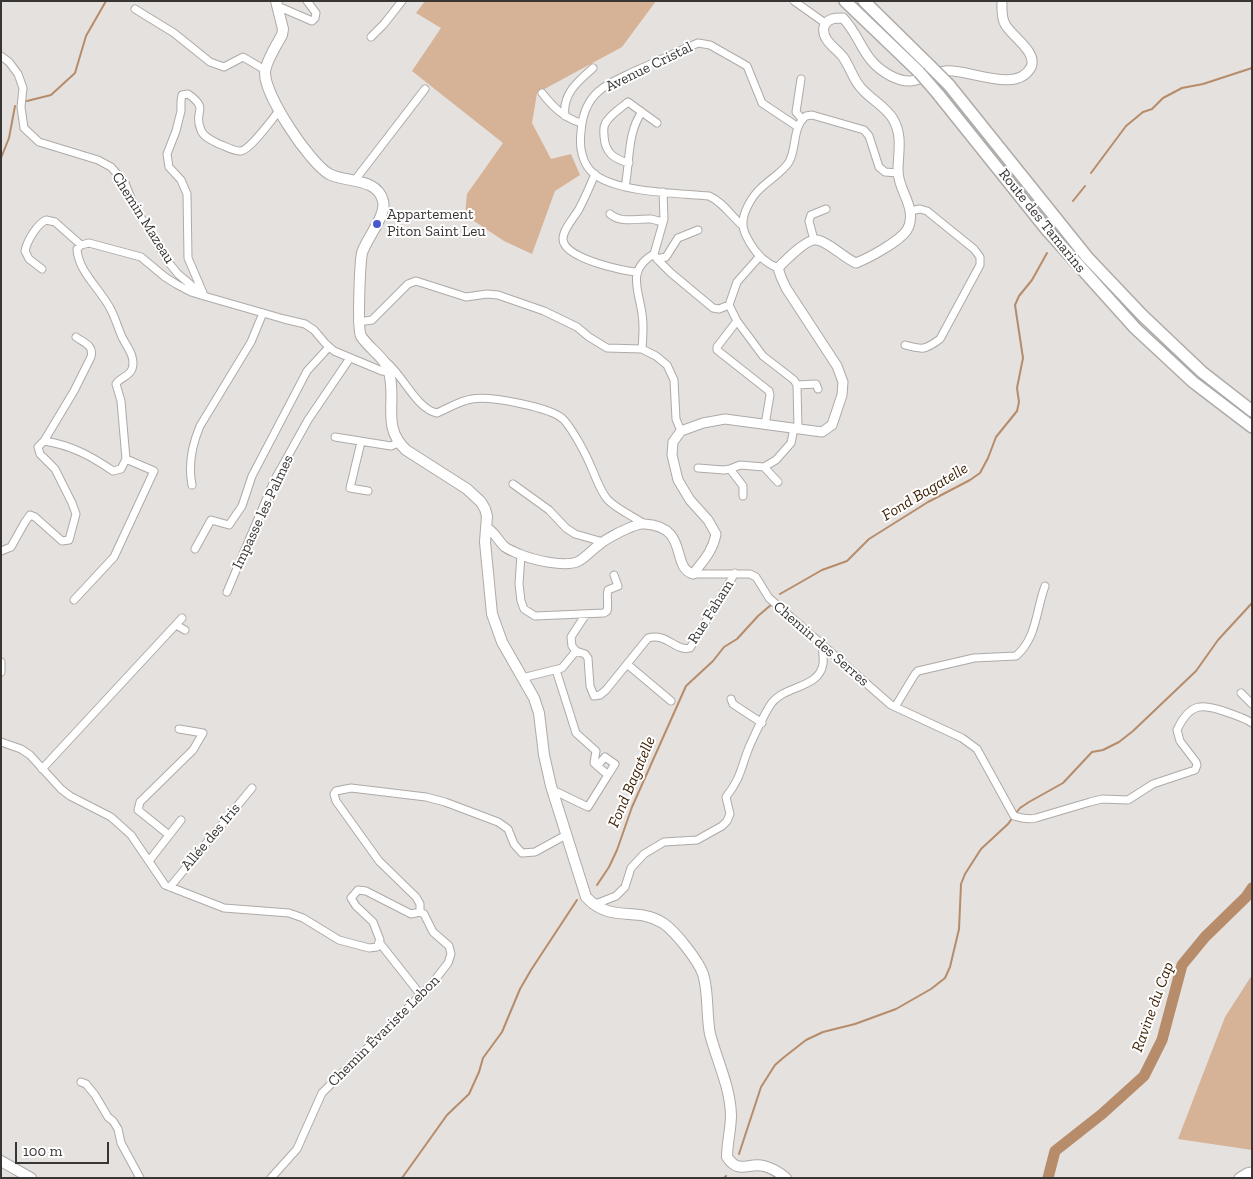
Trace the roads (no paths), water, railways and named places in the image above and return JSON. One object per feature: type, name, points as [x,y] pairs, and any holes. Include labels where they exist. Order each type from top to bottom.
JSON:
[{"type":"highway","name":"Route des Tamarins","points":[[846,1],[938,94],[1047,230],[1135,328],[1193,382],[1252,428]]},
{"type":"highway","name":"Route des Tamarins","points":[[864,1],[948,85],[1087,257],[1142,315],[1202,372],[1252,411]]},
{"type":"main road","points":[[277,5],[283,29],[282,35],[266,70],[270,92],[279,111],[317,165],[336,178],[363,182],[380,194],[384,202],[383,212],[362,252],[358,322],[360,335],[378,355],[389,372],[392,390],[392,424],[398,443],[474,494],[485,509],[487,516],[485,542],[492,614],[502,642],[534,698],[539,713],[544,756],[553,792],[586,897],[604,911],[614,914],[654,918],[664,924],[696,962],[702,972],[705,983],[710,1034],[730,1101],[731,1117],[727,1157],[731,1163],[738,1167],[763,1166],[774,1170],[786,1178]]},
{"type":"main road","points":[[1,1161],[31,1178]]},
{"type":"street","points":[[277,5],[312,21],[316,18],[316,13],[307,1]]},
{"type":"street","points":[[370,37],[402,1]]},
{"type":"street","points":[[794,1],[825,23]]},
{"type":"street","points":[[825,23],[832,18],[843,18],[875,65],[903,81],[910,82],[919,76],[945,71],[962,72],[998,80],[1014,79],[1026,74],[1033,60],[1030,53],[1004,24],[1002,1]]},
{"type":"street","points":[[135,9],[174,33],[210,62],[224,67],[243,57],[266,70]]},
{"type":"street","points":[[778,268],[794,252],[814,240],[824,242],[847,259],[856,262],[863,260],[899,238],[907,230],[910,220],[910,211],[898,173],[900,140],[898,129],[886,110],[862,90],[854,80],[844,58],[824,36],[825,23]]},
{"type":"street","name":"Avenue Cristal","points":[[595,174],[581,153],[581,123],[591,100],[597,92],[610,83],[698,43],[710,45],[746,66],[762,103],[798,127]]},
{"type":"street","name":"Chemin Mazeau","points":[[1,56],[18,74],[23,88],[21,108],[24,128],[38,142],[98,160],[111,167],[125,184],[134,206],[170,263],[178,274],[204,296],[305,324],[314,330],[329,347],[350,358],[389,372]]},
{"type":"street","points":[[565,116],[564,107],[567,96],[577,82],[593,68]]},
{"type":"street","points":[[801,79],[796,112],[802,119]]},
{"type":"street","points":[[355,180],[425,89]]},
{"type":"street","points":[[542,93],[565,116],[581,123]]},
{"type":"street","points":[[204,296],[188,258],[187,194],[181,180],[169,167],[167,154],[182,110],[180,101],[182,95],[188,94],[198,101],[200,106],[198,118],[201,132],[213,141],[240,151],[252,143],[279,111]]},
{"type":"street","points":[[630,163],[616,158],[607,150],[604,132],[605,124],[611,116],[628,102],[657,123]]},
{"type":"street","points":[[626,187],[632,137],[642,112]]},
{"type":"street","points":[[743,226],[746,212],[759,189],[787,164],[793,154],[798,127],[806,116],[812,115],[864,130],[869,136],[879,167],[885,172],[898,173]]},
{"type":"street","points":[[378,355],[393,366],[414,396],[432,412],[441,411],[470,399],[483,398],[536,407],[551,411],[563,419],[592,468],[601,489],[609,500],[643,523],[662,528],[671,534],[676,542],[682,568],[687,573],[693,574],[714,545],[716,534],[708,520],[690,500],[678,480],[672,455],[673,442],[681,431],[714,420],[725,419],[822,432],[832,425],[842,395],[844,382],[837,366],[786,288],[778,268],[760,256],[748,239],[743,226],[731,216],[718,199],[709,196],[626,187],[595,174],[579,209],[565,231],[563,240],[566,247],[580,256],[622,271],[636,272]]},
{"type":"street","points":[[656,257],[663,222],[663,192]]},
{"type":"street","points":[[814,240],[809,222],[811,215],[826,209]]},
{"type":"street","points":[[905,344],[921,350],[930,347],[940,339],[980,265],[980,257],[974,249],[927,211],[920,209],[910,211]]},
{"type":"street","points":[[610,214],[625,220],[650,219],[663,222]]},
{"type":"street","points":[[42,268],[29,260],[25,251],[26,245],[42,222],[46,220],[55,222],[81,244]]},
{"type":"street","points":[[642,349],[644,324],[635,283],[636,272],[647,258],[669,255],[678,238],[698,230]]},
{"type":"street","points":[[44,441],[88,454],[114,471],[121,469],[126,459],[121,401],[116,384],[118,380],[125,377],[131,371],[133,360],[112,310],[83,270],[77,249],[81,244],[89,243],[141,257],[170,281],[191,292],[204,296]]},
{"type":"street","points":[[698,468],[730,469],[740,465],[764,467],[776,460],[791,443],[796,428],[797,385],[791,377],[763,356],[737,321],[729,305],[737,282],[760,256]]},
{"type":"street","points":[[656,257],[671,273],[713,308],[719,309],[729,305]]},
{"type":"street","points":[[358,322],[372,320],[408,284],[416,281],[466,297],[488,294],[498,295],[544,311],[577,327],[607,348],[642,349],[656,356],[667,365],[674,380],[676,419],[681,431]]},
{"type":"street","points":[[192,485],[190,473],[194,441],[200,426],[251,342],[263,313]]},
{"type":"street","points":[[737,321],[717,350],[769,391],[765,424]]},
{"type":"street","points":[[1,551],[11,547],[30,515],[62,541],[69,540],[76,514],[55,469],[40,454],[38,447],[44,441],[74,391],[91,357],[91,347],[76,337]]},
{"type":"street","points":[[196,549],[211,520],[229,525],[242,506],[252,476],[307,371],[329,347]]},
{"type":"street","name":"Impasse les Palmes","points":[[227,592],[274,481],[308,420],[350,358]]},
{"type":"street","points":[[797,385],[816,384],[818,389]]},
{"type":"street","points":[[334,437],[391,446],[398,443]]},
{"type":"street","points":[[361,442],[350,488],[368,491]]},
{"type":"street","points":[[74,600],[114,557],[154,471],[126,459]]},
{"type":"street","points":[[764,467],[778,482]]},
{"type":"street","points":[[730,469],[743,486],[743,496]]},
{"type":"street","points":[[513,484],[550,510],[570,531],[602,542]]},
{"type":"street","points":[[487,528],[506,547],[520,555],[570,564],[578,561],[602,542],[643,523]]},
{"type":"street","points":[[520,555],[519,584],[521,601],[524,609],[535,616],[604,613],[607,611],[606,597],[608,590],[618,586],[614,576]]},
{"type":"street","name":"Chemin des Serres","points":[[693,574],[750,574],[756,577],[769,598],[890,705],[962,738],[977,749],[1014,816],[1029,820],[1102,799],[1128,800],[1153,784],[1195,770],[1196,762],[1180,741],[1177,730],[1180,722],[1190,711],[1202,706],[1211,706],[1252,722]]},
{"type":"street","name":"Rue Faham","points":[[576,651],[585,654],[588,658],[590,686],[594,696],[600,695],[606,690],[643,642],[654,636],[664,638],[680,647],[690,648],[735,574]]},
{"type":"street","points":[[895,707],[918,671],[974,658],[1016,656],[1029,641],[1038,617],[1045,586]]},
{"type":"street","points":[[522,678],[562,668],[576,651],[572,646],[571,636],[586,614]]},
{"type":"street","points":[[42,769],[182,618]]},
{"type":"street","points":[[176,625],[185,630]]},
{"type":"street","points":[[594,905],[616,896],[625,887],[631,868],[644,854],[664,842],[697,840],[728,821],[730,814],[726,797],[739,778],[750,746],[772,703],[788,690],[807,684],[819,676],[823,663],[822,644]]},
{"type":"street","points":[[1,662],[1,672]]},
{"type":"street","points":[[627,664],[671,701]]},
{"type":"street","points":[[556,670],[576,733],[596,751],[594,764],[608,775]]},
{"type":"street","points":[[1241,693],[1252,704]]},
{"type":"street","points":[[731,699],[734,704],[762,723]]},
{"type":"street","points":[[170,835],[138,810],[138,807],[140,802],[193,750],[203,733],[180,729]]},
{"type":"street","points":[[1,742],[22,749],[70,796],[110,817],[131,835],[165,884],[170,887],[224,908],[289,914],[303,918],[340,940],[369,948],[377,947],[380,940],[373,922],[356,906],[351,898],[358,890],[366,891],[411,914],[420,912],[420,904],[416,897],[379,861],[336,801],[334,794],[336,791],[351,788],[426,797],[445,802],[498,822],[508,829],[514,844],[522,853],[535,852],[566,835]]},
{"type":"street","points":[[553,792],[557,792],[588,807],[615,764],[605,756],[597,766]]},
{"type":"street","name":"Allée des Iris","points":[[170,887],[252,788]]},
{"type":"street","points":[[149,861],[181,820]]},
{"type":"street","name":"Chemin Évariste Lebon","points":[[271,1178],[297,1149],[322,1093],[443,972],[451,954],[449,946],[433,932],[424,914],[420,912]]},
{"type":"street","points":[[379,942],[420,994]]},
{"type":"street","points":[[81,1082],[95,1094],[108,1117],[118,1129],[122,1143],[140,1178]]},
{"type":"street","points":[[1239,1178],[1252,1172]]},
{"type":"waterway","points":[[27,101],[51,95],[75,73],[86,36],[106,1]]},
{"type":"waterway","name":"Fond Bagatelle","points":[[1091,173],[1126,126],[1143,112],[1152,109],[1163,98],[1182,88],[1203,84],[1252,68]]},
{"type":"waterway","points":[[1,158],[9,138],[15,106]]},
{"type":"waterway","name":"Fond Bagatelle","points":[[1073,201],[1085,186]]},
{"type":"waterway","name":"Fond Bagatelle","points":[[780,594],[822,570],[847,561],[869,539],[928,502],[980,473],[996,437],[1017,411],[1019,402],[1017,388],[1023,358],[1015,305],[1047,253]]},
{"type":"waterway","points":[[1016,813],[1029,802],[1063,783],[1092,752],[1103,750],[1119,742],[1133,731],[1196,671],[1218,640],[1252,603]]},
{"type":"waterway","name":"Fond Bagatelle","points":[[597,885],[617,850],[632,807],[686,686],[713,661],[724,647],[737,639],[772,604]]},
{"type":"waterway","points":[[739,1154],[761,1087],[775,1065],[783,1058],[806,1040],[823,1032],[855,1024],[896,1009],[931,989],[945,978],[950,967],[959,929],[961,884],[965,874],[981,849],[1013,817]]},
{"type":"waterway","name":"Ravine du Cap","points":[[1048,1178],[1055,1151],[1102,1114],[1144,1076],[1162,1040],[1182,965],[1205,937],[1246,897],[1252,888]]},
{"type":"waterway","name":"Fond Bagatelle","points":[[402,1178],[447,1115],[469,1094],[483,1058],[502,1032],[520,989],[577,900]]},
{"type":"place","name":"Appartement Piton Saint Leu","points":[[377,224]]}]
